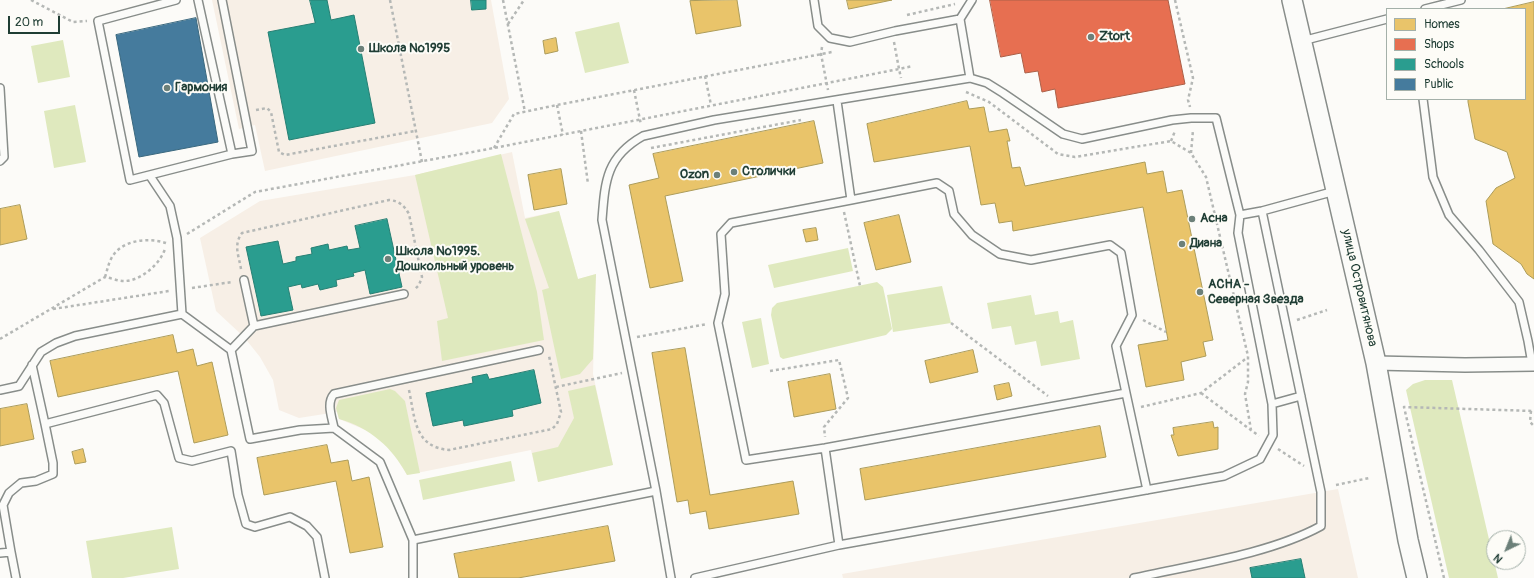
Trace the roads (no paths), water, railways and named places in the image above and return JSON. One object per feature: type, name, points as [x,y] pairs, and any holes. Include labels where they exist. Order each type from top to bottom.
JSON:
[{"type":"main road","name":"улица Островитянова","points":[[1292,0],[1376,363],[1408,540],[1418,578]]},
{"type":"street","points":[[1376,363],[1465,365],[1533,364]]},
{"type":"lane","points":[[176,0],[98,21],[130,180],[150,176],[172,168],[232,154],[252,151],[222,0]]},
{"type":"lane","points":[[198,0],[232,154]]},
{"type":"lane","points":[[814,0],[818,26],[830,38],[850,42],[895,31],[960,19]]},
{"type":"lane","points":[[970,78],[960,19],[972,0]]},
{"type":"lane","points":[[1429,8],[1461,0]]},
{"type":"lane","points":[[1302,41],[1386,19]]},
{"type":"lane","points":[[671,578],[656,491],[602,220],[605,181],[618,155],[643,136],[714,120],[970,78],[987,83],[1063,134],[1082,139],[1191,118],[1216,118],[1240,215],[1238,233],[1272,404],[1273,435],[1260,459],[1224,476],[839,545],[695,578]]},
{"type":"lane","points":[[0,88],[4,157],[0,161]]},
{"type":"lane","points":[[1423,100],[1433,177],[1449,215],[1479,250],[1519,302],[1533,364]]},
{"type":"lane","points":[[837,101],[851,200]]},
{"type":"lane","points":[[150,176],[170,206],[177,238],[182,314]]},
{"type":"lane","points":[[1126,393],[825,448],[746,460],[718,323],[725,294],[721,234],[731,223],[937,183],[949,191],[954,214],[972,235],[1000,254],[1031,260],[1110,245],[1121,253],[1132,315],[1116,346],[1147,490]]},
{"type":"lane","points":[[1240,215],[1262,211],[1337,190]]},
{"type":"lane","points":[[1134,578],[1238,555],[1303,536],[1321,526],[1321,492],[1262,211]]},
{"type":"lane","points":[[244,280],[254,326]]},
{"type":"lane","points":[[231,350],[254,326],[404,294]]},
{"type":"lane","points":[[0,390],[19,386],[41,352],[56,343],[75,336],[182,314],[231,350],[250,440],[300,430],[334,428],[380,462],[413,540],[413,578]]},
{"type":"lane","points":[[334,428],[329,403],[330,398],[334,394],[539,350]]},
{"type":"lane","points":[[16,578],[3,505],[9,493],[21,483],[36,481],[53,474],[53,463],[32,365]]},
{"type":"lane","points":[[45,424],[157,395],[164,403],[179,458],[192,461],[231,451],[238,495],[246,524],[256,527],[290,517],[307,526],[317,537],[325,578]]},
{"type":"lane","points":[[1272,404],[1301,396]]},
{"type":"lane","points":[[825,448],[839,545]]},
{"type":"lane","points":[[413,540],[656,491]]},
{"type":"lane","points":[[0,553],[11,552]]},
{"type":"place","name":"Ztort","points":[[1091,37]]},
{"type":"place","name":"Школа №1995","points":[[361,49]]},
{"type":"place","name":"Гармония","points":[[167,88]]},
{"type":"place","name":"Столички","points":[[734,172]]},
{"type":"place","name":"Ozon","points":[[717,175]]},
{"type":"place","name":"Асна","points":[[1192,219]]},
{"type":"place","name":"Диана","points":[[1182,244]]},
{"type":"place","name":"Школа №1995. Дошкольный уровень","points":[[388,259]]},
{"type":"place","name":"АСНА - Северная Звезда","points":[[1200,292]]}]
